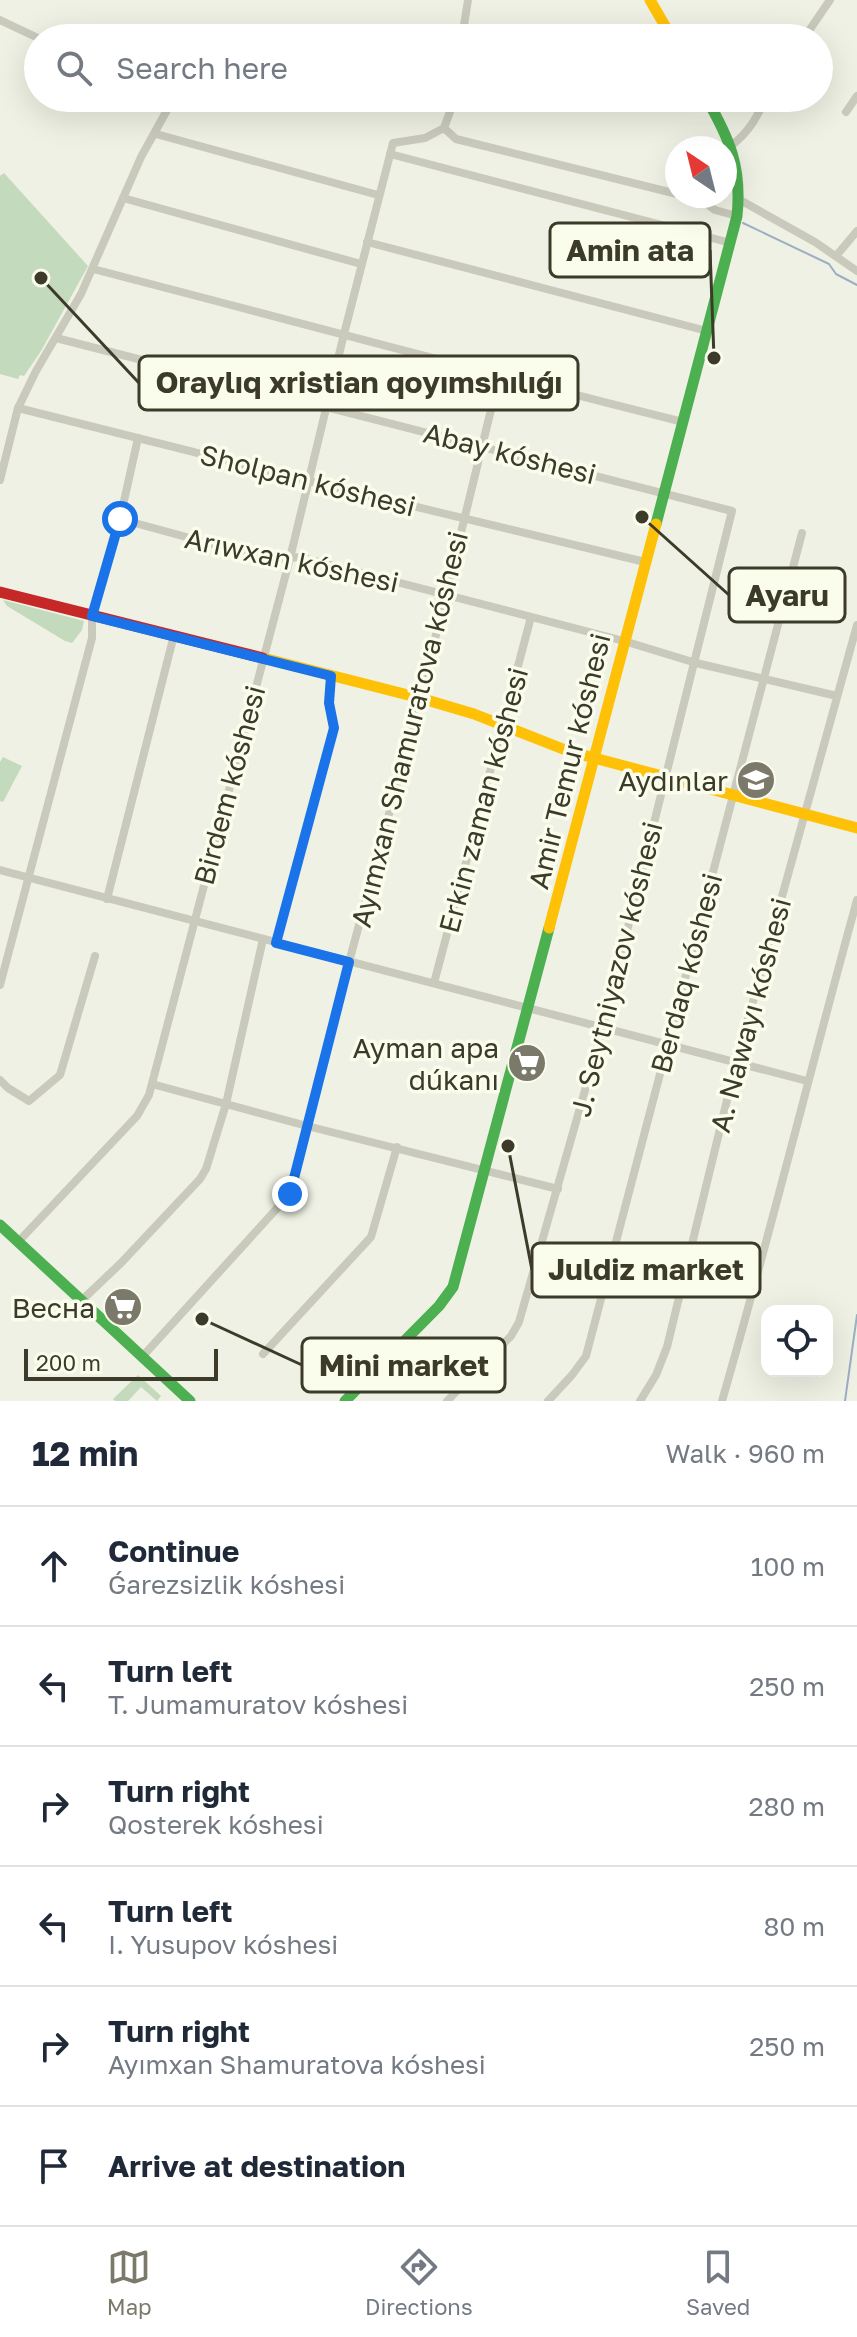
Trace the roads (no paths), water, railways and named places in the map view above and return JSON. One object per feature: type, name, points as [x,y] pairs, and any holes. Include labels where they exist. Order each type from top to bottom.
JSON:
[{"type":"street","points":[[464,24],[468,0]]},
{"type":"street","points":[[650,0],[664,24]]},
{"type":"street","points":[[814,24],[830,0]]},
{"type":"street","points":[[0,20],[24,31]]},
{"type":"street","points":[[846,112],[857,96]]},
{"type":"street","points":[[0,480],[18,408],[93,269],[141,157],[167,112]]},
{"type":"street","points":[[450,112],[444,128],[456,139],[665,191]]},
{"type":"street","name":"Amir Temur kóshesi","points":[[714,112],[727,136]]},
{"type":"street","points":[[737,141],[747,132],[760,112]]},
{"type":"street","name":"Birdem kóshesi","points":[[18,1242],[144,1106],[290,558],[393,143],[425,138],[444,128]]},
{"type":"street","points":[[156,134],[378,195]]},
{"type":"street","points":[[390,154],[731,243]]},
{"type":"street","name":"Amir Temur kóshesi","points":[[345,1401],[422,1324],[453,1287],[731,243],[740,200],[737,168]]},
{"type":"street","points":[[123,198],[361,264]]},
{"type":"street","points":[[740,200],[857,271]]},
{"type":"street","points":[[712,208],[737,216]]},
{"type":"street","points":[[836,256],[857,231]]},
{"type":"street","points":[[367,242],[707,331]]},
{"type":"street","points":[[93,269],[499,377],[683,422]]},
{"type":"street","name":"Abay kóshesi","points":[[56,338],[732,511]]},
{"type":"street","name":"Ayımxan Shamuratova kóshesi","points":[[142,1357],[290,1194],[420,698],[499,377]]},
{"type":"street","name":"Sholpan kóshesi","points":[[18,408],[645,562]]},
{"type":"street","points":[[0,985],[92,638],[92,616],[120,519],[138,438]]},
{"type":"street","name":"J. Seytniyazov kóshesi","points":[[447,1401],[511,1336],[519,1322],[603,1027],[732,511]]},
{"type":"street","name":"Arıwxan kóshesi","points":[[120,519],[271,560],[300,557],[624,641],[696,663],[837,696]]},
{"type":"street","name":"Berdaq kóshesi","points":[[548,1401],[586,1356],[802,533]]},
{"type":"street","points":[[0,592],[420,698],[474,714],[568,751],[857,828]]},
{"type":"street","name":"Erkin zaman kóshesi","points":[[434,983],[531,617]]},
{"type":"street","name":"A. Nawayı kóshesi","points":[[640,1401],[656,1375],[667,1347],[736,1063],[857,625]]},
{"type":"street","points":[[107,899],[174,635]]},
{"type":"street","points":[[276,943],[334,728],[329,703],[331,676]]},
{"type":"street","points":[[0,870],[807,1081]]},
{"type":"street","points":[[722,1401],[769,1238],[807,1081],[857,900]]},
{"type":"street","points":[[81,1301],[121,1263],[206,1169],[226,1104],[263,939]]},
{"type":"street","points":[[0,1080],[29,1101],[60,1075],[95,956]]},
{"type":"street","points":[[152,1084],[558,1189]]},
{"type":"street","points":[[263,1354],[371,1237],[397,1147]]},
{"type":"street","points":[[0,1225],[190,1401]]},
{"type":"waterway","points":[[743,223],[829,264],[836,274],[857,285]]},
{"type":"waterway","points":[[845,1401],[857,1315]]},
{"type":"place","name":"Oraylıq xristian qoyımshılıǵı","points":[[41,278]]},
{"type":"place","name":"Amin ata","points":[[714,358]]},
{"type":"place","name":"Ayaru","points":[[642,517]]},
{"type":"place","name":"Aydınlar","points":[[756,780]]},
{"type":"place","name":"Ayman apa dúkanı","points":[[527,1063]]},
{"type":"place","name":"Juldiz market","points":[[508,1146]]},
{"type":"place","name":"Весна","points":[[123,1307]]},
{"type":"place","name":"Mini market","points":[[202,1319]]}]
